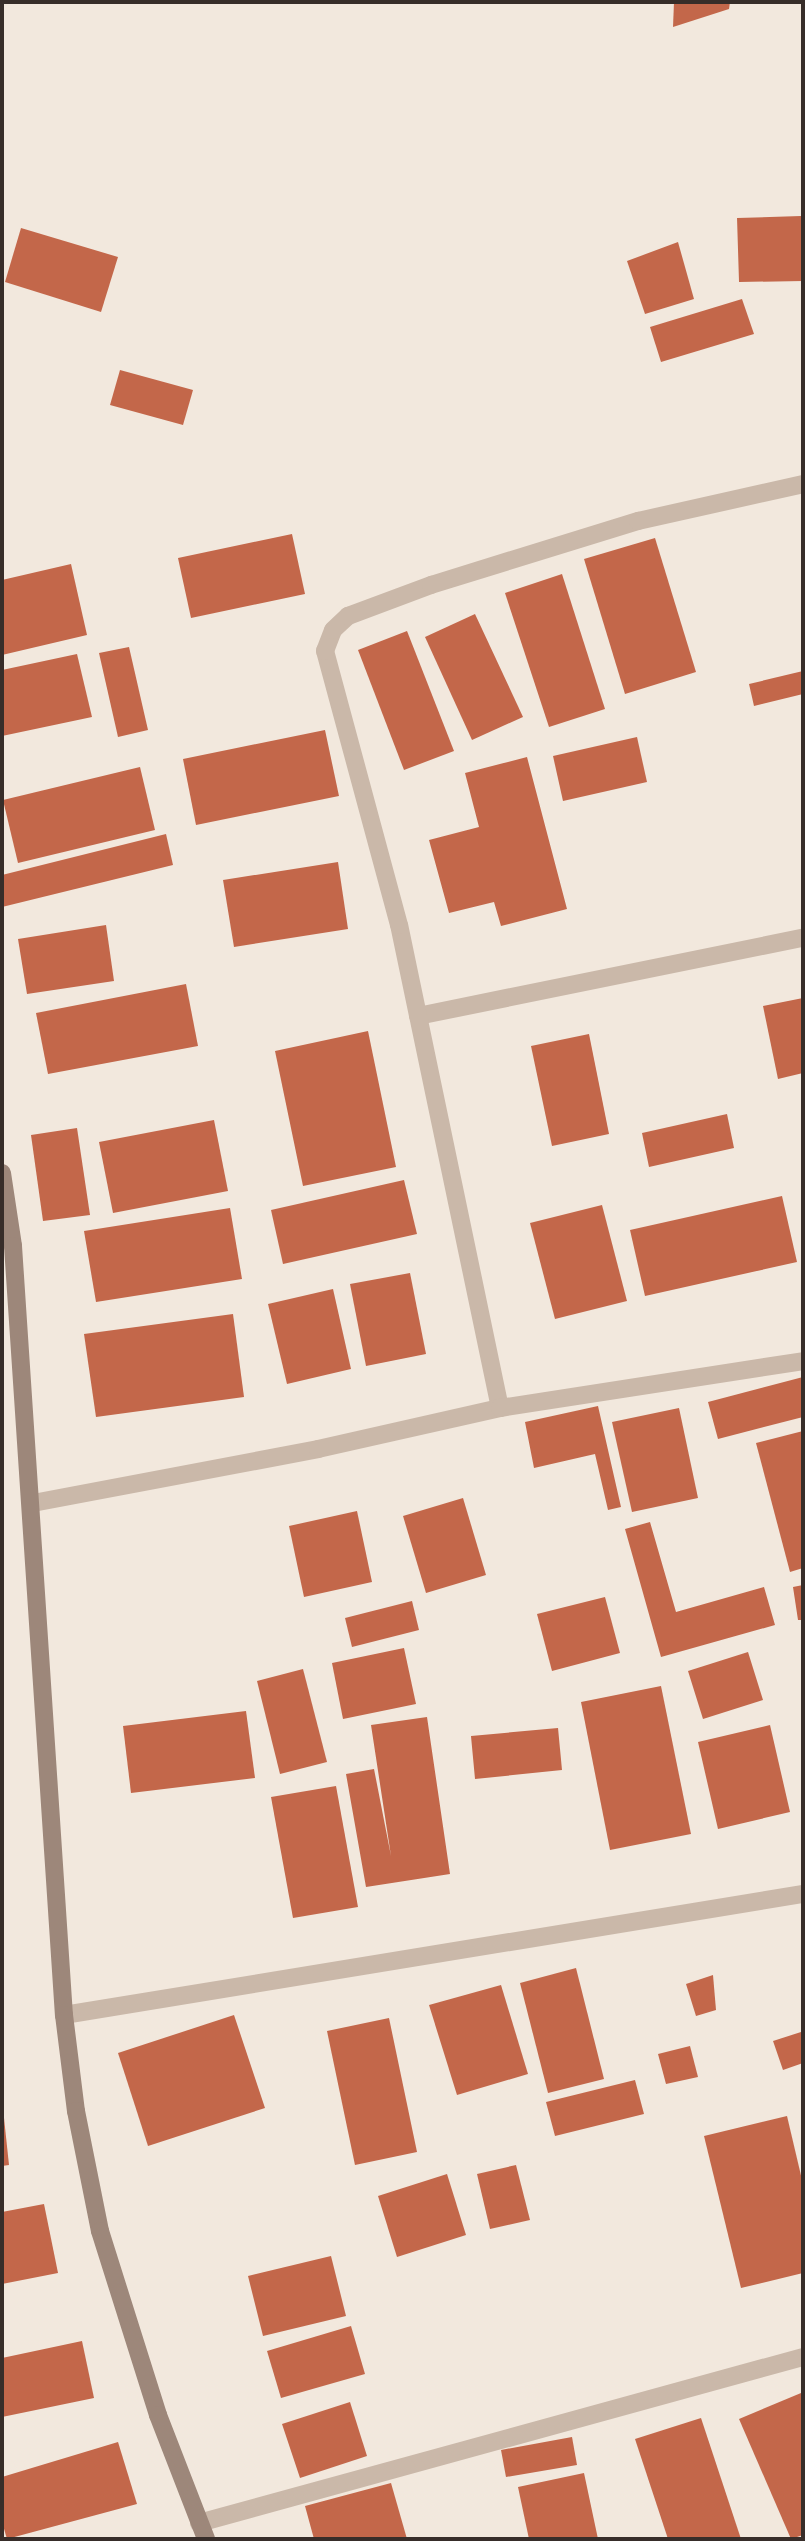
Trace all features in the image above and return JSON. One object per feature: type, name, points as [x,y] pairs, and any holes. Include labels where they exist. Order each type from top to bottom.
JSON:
[{"type":"street","points":[[500,1408],[399,925],[325,651],[333,630],[348,616],[431,585],[599,533],[803,484]]},
{"type":"street","points":[[418,1016],[803,938]]},
{"type":"street","points":[[2,1173],[13,1246],[33,1503],[64,2015],[76,2111],[100,2231],[158,2415],[202,2531],[803,2357]]},
{"type":"street","points":[[33,1503],[318,1449],[500,1408],[803,1361]]},
{"type":"street","points":[[64,2015],[803,1894]]},
{"type":"building","points":[[674,2],[730,2],[729,9],[673,27]]},
{"type":"building","points":[[801,216],[803,281],[739,282],[737,218]]},
{"type":"building","points":[[21,228],[118,257],[101,312],[5,282]]},
{"type":"building","points":[[678,242],[694,299],[645,314],[627,261]]},
{"type":"building","points":[[742,299],[754,334],[661,362],[650,327]]},
{"type":"building","points":[[120,370],[193,390],[183,425],[110,405]]},
{"type":"building","points":[[292,534],[305,594],[191,618],[178,558]]},
{"type":"building","points":[[655,538],[696,672],[625,694],[584,559]]},
{"type":"building","points":[[71,564],[87,635],[2,655],[2,580]]},
{"type":"building","points":[[562,574],[605,709],[549,727],[505,593]]},
{"type":"building","points":[[475,614],[523,717],[472,740],[425,637]]},
{"type":"building","points":[[407,631],[454,751],[404,770],[358,650]]},
{"type":"building","points":[[129,647],[148,730],[118,737],[99,653]]},
{"type":"building","points":[[77,654],[92,717],[2,736],[2,670]]},
{"type":"building","points":[[803,671],[803,694],[754,706],[749,684]]},
{"type":"building","points":[[325,730],[339,796],[196,825],[183,759]]},
{"type":"building","points":[[637,737],[647,782],[563,801],[553,756]]},
{"type":"building","points":[[527,757],[567,909],[501,926],[494,902],[449,913],[429,840],[479,827],[465,773]]},
{"type":"building","points":[[140,767],[155,830],[18,863],[3,800]]},
{"type":"building","points":[[166,834],[173,865],[2,907],[2,875]]},
{"type":"building","points":[[338,862],[348,929],[234,947],[223,880]]},
{"type":"building","points":[[106,925],[114,981],[27,994],[18,939]]},
{"type":"building","points":[[186,984],[198,1046],[48,1074],[36,1013]]},
{"type":"building","points":[[803,998],[803,1073],[778,1079],[763,1006]]},
{"type":"building","points":[[368,1031],[396,1167],[303,1186],[275,1051]]},
{"type":"building","points":[[589,1034],[609,1134],[552,1146],[531,1046]]},
{"type":"building","points":[[727,1114],[734,1148],[649,1167],[642,1133]]},
{"type":"building","points":[[214,1120],[228,1191],[113,1213],[99,1142]]},
{"type":"building","points":[[77,1128],[90,1215],[43,1221],[31,1135]]},
{"type":"building","points":[[404,1180],[417,1234],[283,1264],[271,1210]]},
{"type":"building","points":[[782,1196],[797,1262],[645,1296],[630,1230]]},
{"type":"building","points":[[602,1205],[627,1301],[555,1319],[530,1223]]},
{"type":"building","points":[[230,1208],[242,1279],[96,1302],[84,1231]]},
{"type":"building","points":[[410,1273],[426,1354],[366,1366],[350,1284]]},
{"type":"building","points":[[333,1289],[351,1369],[287,1384],[268,1304]]},
{"type":"building","points":[[233,1314],[244,1397],[96,1417],[84,1334]]},
{"type":"building","points":[[803,1377],[803,1417],[718,1439],[708,1402]]},
{"type":"building","points":[[598,1406],[621,1507],[608,1510],[595,1454],[534,1468],[525,1422]]},
{"type":"building","points":[[679,1408],[698,1498],[632,1512],[612,1422]]},
{"type":"building","points":[[803,1431],[803,1568],[790,1572],[756,1443]]},
{"type":"building","points":[[463,1498],[486,1575],[426,1593],[403,1516]]},
{"type":"building","points":[[357,1511],[372,1582],[304,1597],[289,1526]]},
{"type":"building","points":[[650,1522],[676,1612],[764,1587],[775,1625],[661,1657],[625,1529]]},
{"type":"building","points":[[803,1585],[803,1620],[798,1620],[793,1587]]},
{"type":"building","points":[[605,1597],[620,1653],[552,1671],[537,1614]]},
{"type":"building","points":[[412,1601],[419,1630],[352,1647],[345,1618]]},
{"type":"building","points":[[404,1648],[416,1704],[343,1719],[332,1663]]},
{"type":"building","points":[[748,1652],[763,1700],[703,1719],[688,1671]]},
{"type":"building","points":[[303,1669],[327,1762],[280,1774],[257,1681]]},
{"type":"building","points":[[661,1686],[691,1834],[610,1850],[581,1702]]},
{"type":"building","points":[[246,1711],[255,1778],[131,1793],[123,1726]]},
{"type":"building","points":[[427,1717],[450,1874],[366,1887],[346,1774],[374,1769],[391,1856],[371,1725]]},
{"type":"building","points":[[770,1725],[790,1812],[718,1829],[698,1742]]},
{"type":"building","points":[[558,1728],[562,1770],[475,1779],[471,1736]]},
{"type":"building","points":[[336,1786],[358,1907],[293,1918],[271,1797]]},
{"type":"building","points":[[576,1968],[604,2079],[548,2093],[520,1983]]},
{"type":"building","points":[[713,1975],[716,2010],[696,2016],[686,1984]]},
{"type":"building","points":[[501,1985],[528,2074],[457,2095],[429,2005]]},
{"type":"building","points":[[234,2015],[265,2108],[148,2146],[118,2053]]},
{"type":"building","points":[[389,2018],[417,2152],[355,2165],[327,2031]]},
{"type":"building","points":[[801,2032],[803,2063],[783,2070],[773,2041]]},
{"type":"building","points":[[690,2046],[698,2077],[666,2084],[658,2054]]},
{"type":"building","points":[[635,2080],[644,2114],[555,2136],[546,2102]]},
{"type":"building","points":[[2,2099],[9,2165],[2,2166]]},
{"type":"building","points":[[787,2116],[803,2184],[803,2273],[741,2288],[704,2136]]},
{"type":"building","points":[[516,2165],[530,2220],[490,2229],[477,2174]]},
{"type":"building","points":[[447,2174],[466,2235],[397,2257],[378,2196]]},
{"type":"building","points":[[44,2204],[58,2273],[2,2284],[2,2212]]},
{"type":"building","points":[[331,2256],[346,2316],[263,2336],[248,2276]]},
{"type":"building","points":[[351,2326],[365,2374],[281,2398],[267,2351]]},
{"type":"building","points":[[82,2341],[94,2398],[2,2417],[2,2358]]},
{"type":"building","points":[[801,2393],[803,2535],[791,2539],[739,2419]]},
{"type":"building","points":[[350,2402],[367,2456],[300,2478],[282,2424]]},
{"type":"building","points":[[701,2418],[741,2539],[668,2539],[635,2439]]},
{"type":"building","points":[[572,2437],[577,2465],[506,2477],[501,2450]]},
{"type":"building","points":[[118,2442],[137,2504],[7,2539],[2,2522],[2,2477]]},
{"type":"building","points":[[584,2473],[598,2539],[529,2539],[518,2487]]},
{"type":"building","points":[[391,2483],[407,2539],[314,2539],[305,2506]]}]
